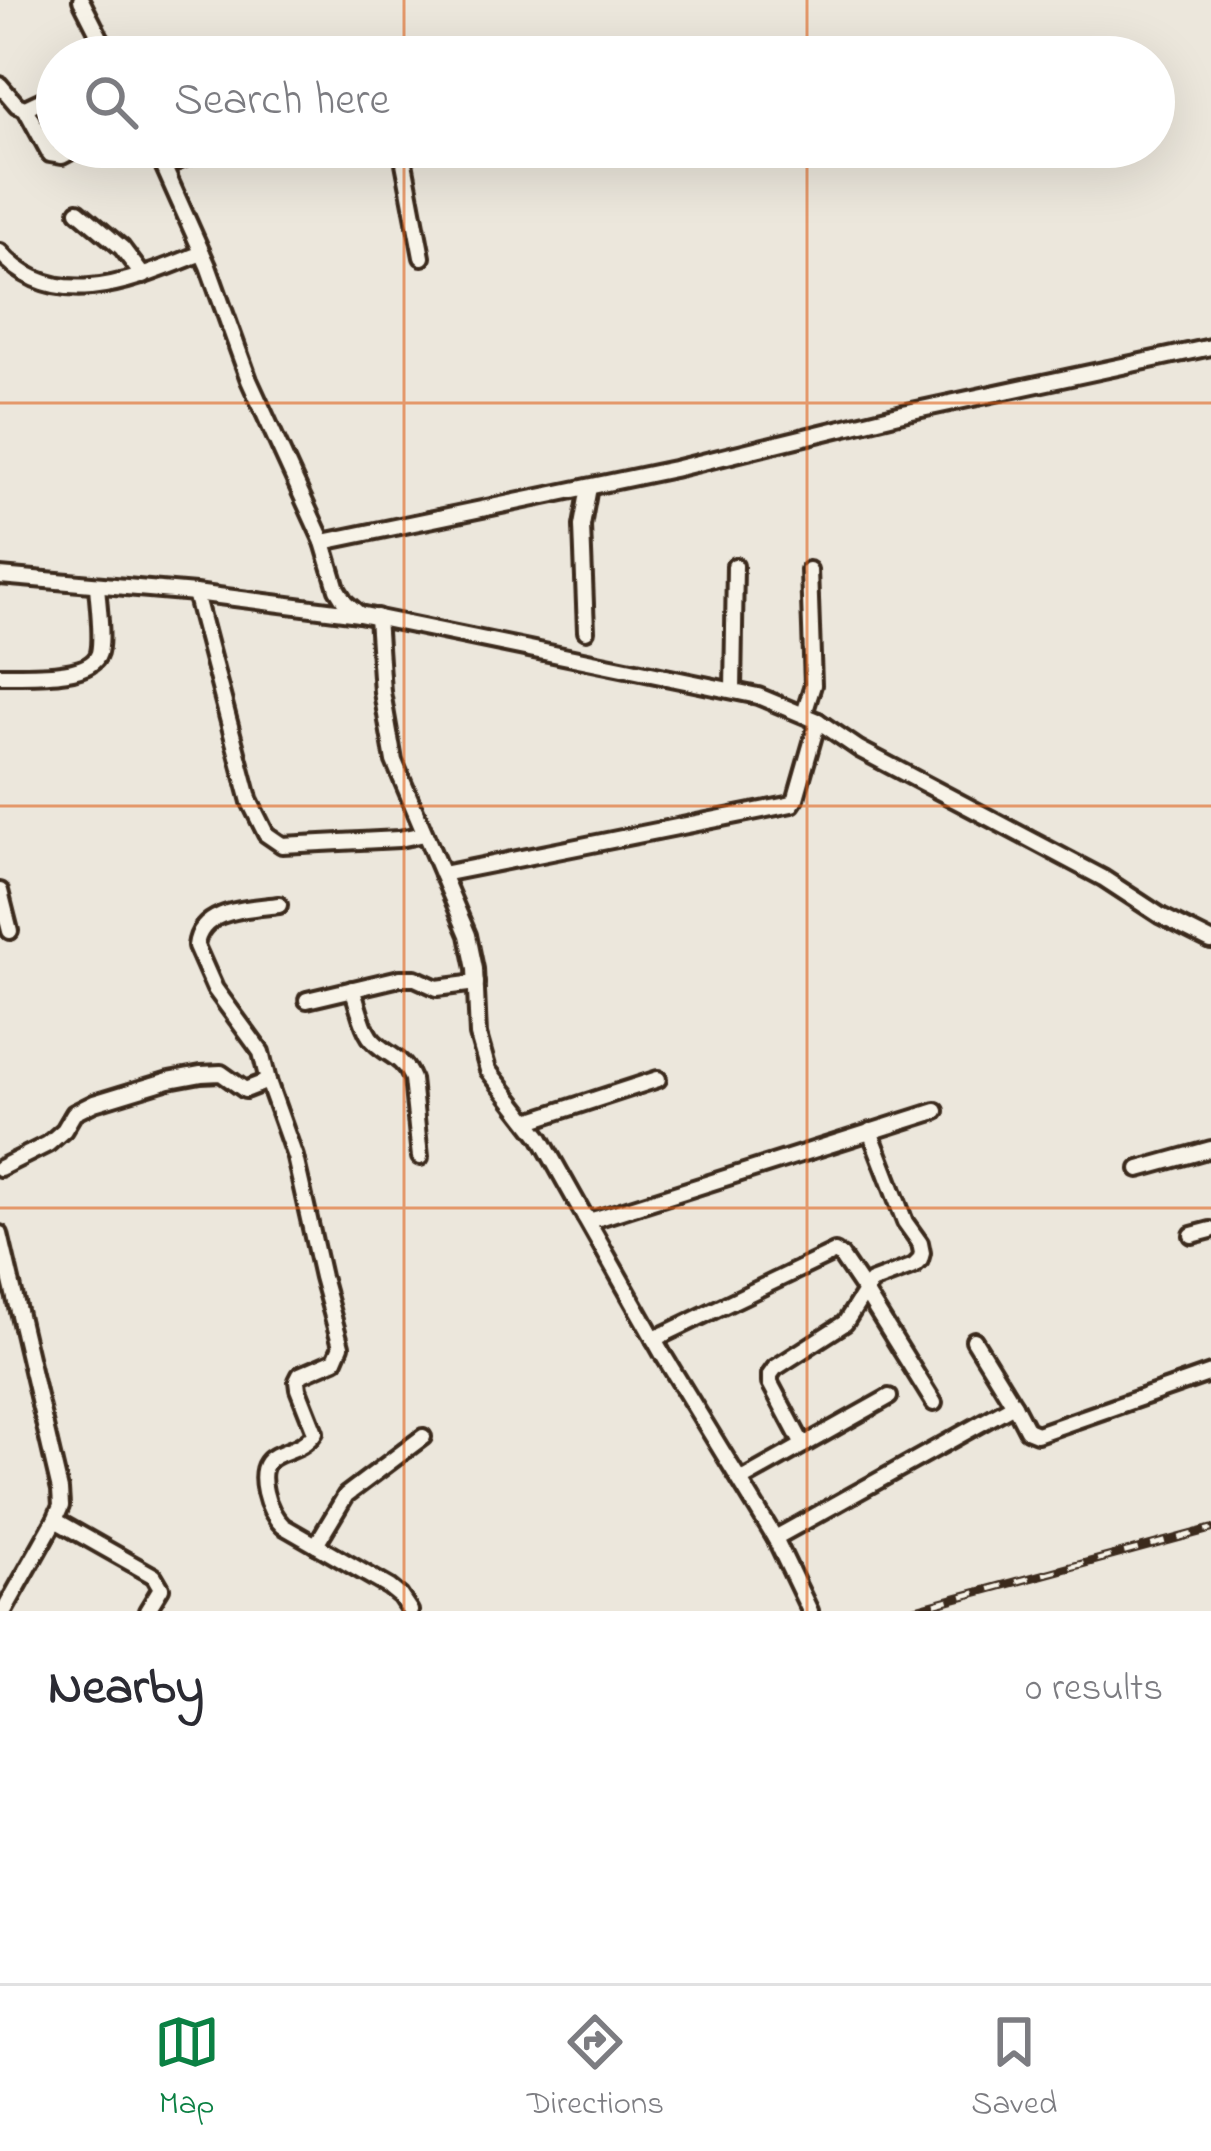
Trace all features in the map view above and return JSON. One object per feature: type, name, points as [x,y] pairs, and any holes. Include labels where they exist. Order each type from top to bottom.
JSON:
[{"type":"street","points":[[81,0],[99,36]]},
{"type":"street","points":[[0,85],[17,105],[26,108],[36,127]]},
{"type":"street","points":[[26,108],[36,103]]},
{"type":"street","points":[[165,168],[249,380],[323,542],[337,589],[359,614]]},
{"type":"street","points":[[404,168],[422,257]]},
{"type":"street","points":[[78,211],[122,248],[143,276]]},
{"type":"street","points":[[0,254],[35,279],[104,287],[202,253]]},
{"type":"street","points":[[323,542],[692,465],[903,413],[1211,347]]},
{"type":"street","points":[[586,631],[582,526],[589,487]]},
{"type":"street","points":[[733,690],[734,566]]},
{"type":"street","points":[[442,874],[792,805],[811,718],[809,570]]},
{"type":"street","points":[[0,576],[195,593],[359,614],[758,696],[811,718],[1211,941]]},
{"type":"street","points":[[1,670],[58,673],[94,662],[99,646],[97,585]]},
{"type":"street","points":[[195,593],[250,802],[266,834],[282,845],[424,834]]},
{"type":"street","points":[[377,617],[382,692],[394,760],[468,935],[478,1035],[488,1070],[529,1121],[775,1538],[810,1611]]},
{"type":"street","points":[[0,891],[10,932]]},
{"type":"street","points":[[279,905],[225,914],[202,928],[196,946],[215,989],[261,1052],[296,1157],[341,1346],[335,1360],[305,1371],[297,1381],[314,1425],[311,1439],[264,1464],[265,1496],[277,1520],[389,1587],[410,1611]]},
{"type":"street","points":[[307,1000],[410,977],[437,988],[476,983]]},
{"type":"street","points":[[352,989],[368,1034],[402,1061],[412,1079],[420,1156]]},
{"type":"street","points":[[1,1165],[48,1144],[74,1113],[94,1103],[189,1075],[221,1073],[245,1090],[268,1081]]},
{"type":"street","points":[[529,1121],[658,1079]]},
{"type":"street","points":[[585,1217],[592,1220],[936,1111]]},
{"type":"street","points":[[803,1445],[770,1376],[775,1368],[844,1324],[871,1282],[914,1266],[922,1252],[895,1200],[870,1131]]},
{"type":"street","points":[[1139,1168],[1211,1149]]},
{"type":"street","points":[[1192,1235],[1211,1230]]},
{"type":"street","points":[[0,1234],[61,1506],[4,1611]]},
{"type":"street","points":[[654,1339],[831,1252],[841,1256],[934,1402]]},
{"type":"street","points":[[974,1340],[1027,1430],[1037,1434],[1211,1373]]},
{"type":"street","points":[[741,1480],[889,1397]]},
{"type":"street","points":[[775,1538],[1014,1405]]},
{"type":"street","points":[[316,1545],[346,1495],[423,1437]]},
{"type":"street","points":[[56,1520],[154,1576],[160,1588],[147,1611]]},
{"type":"railway","points":[[908,1611],[1211,1529]]}]
